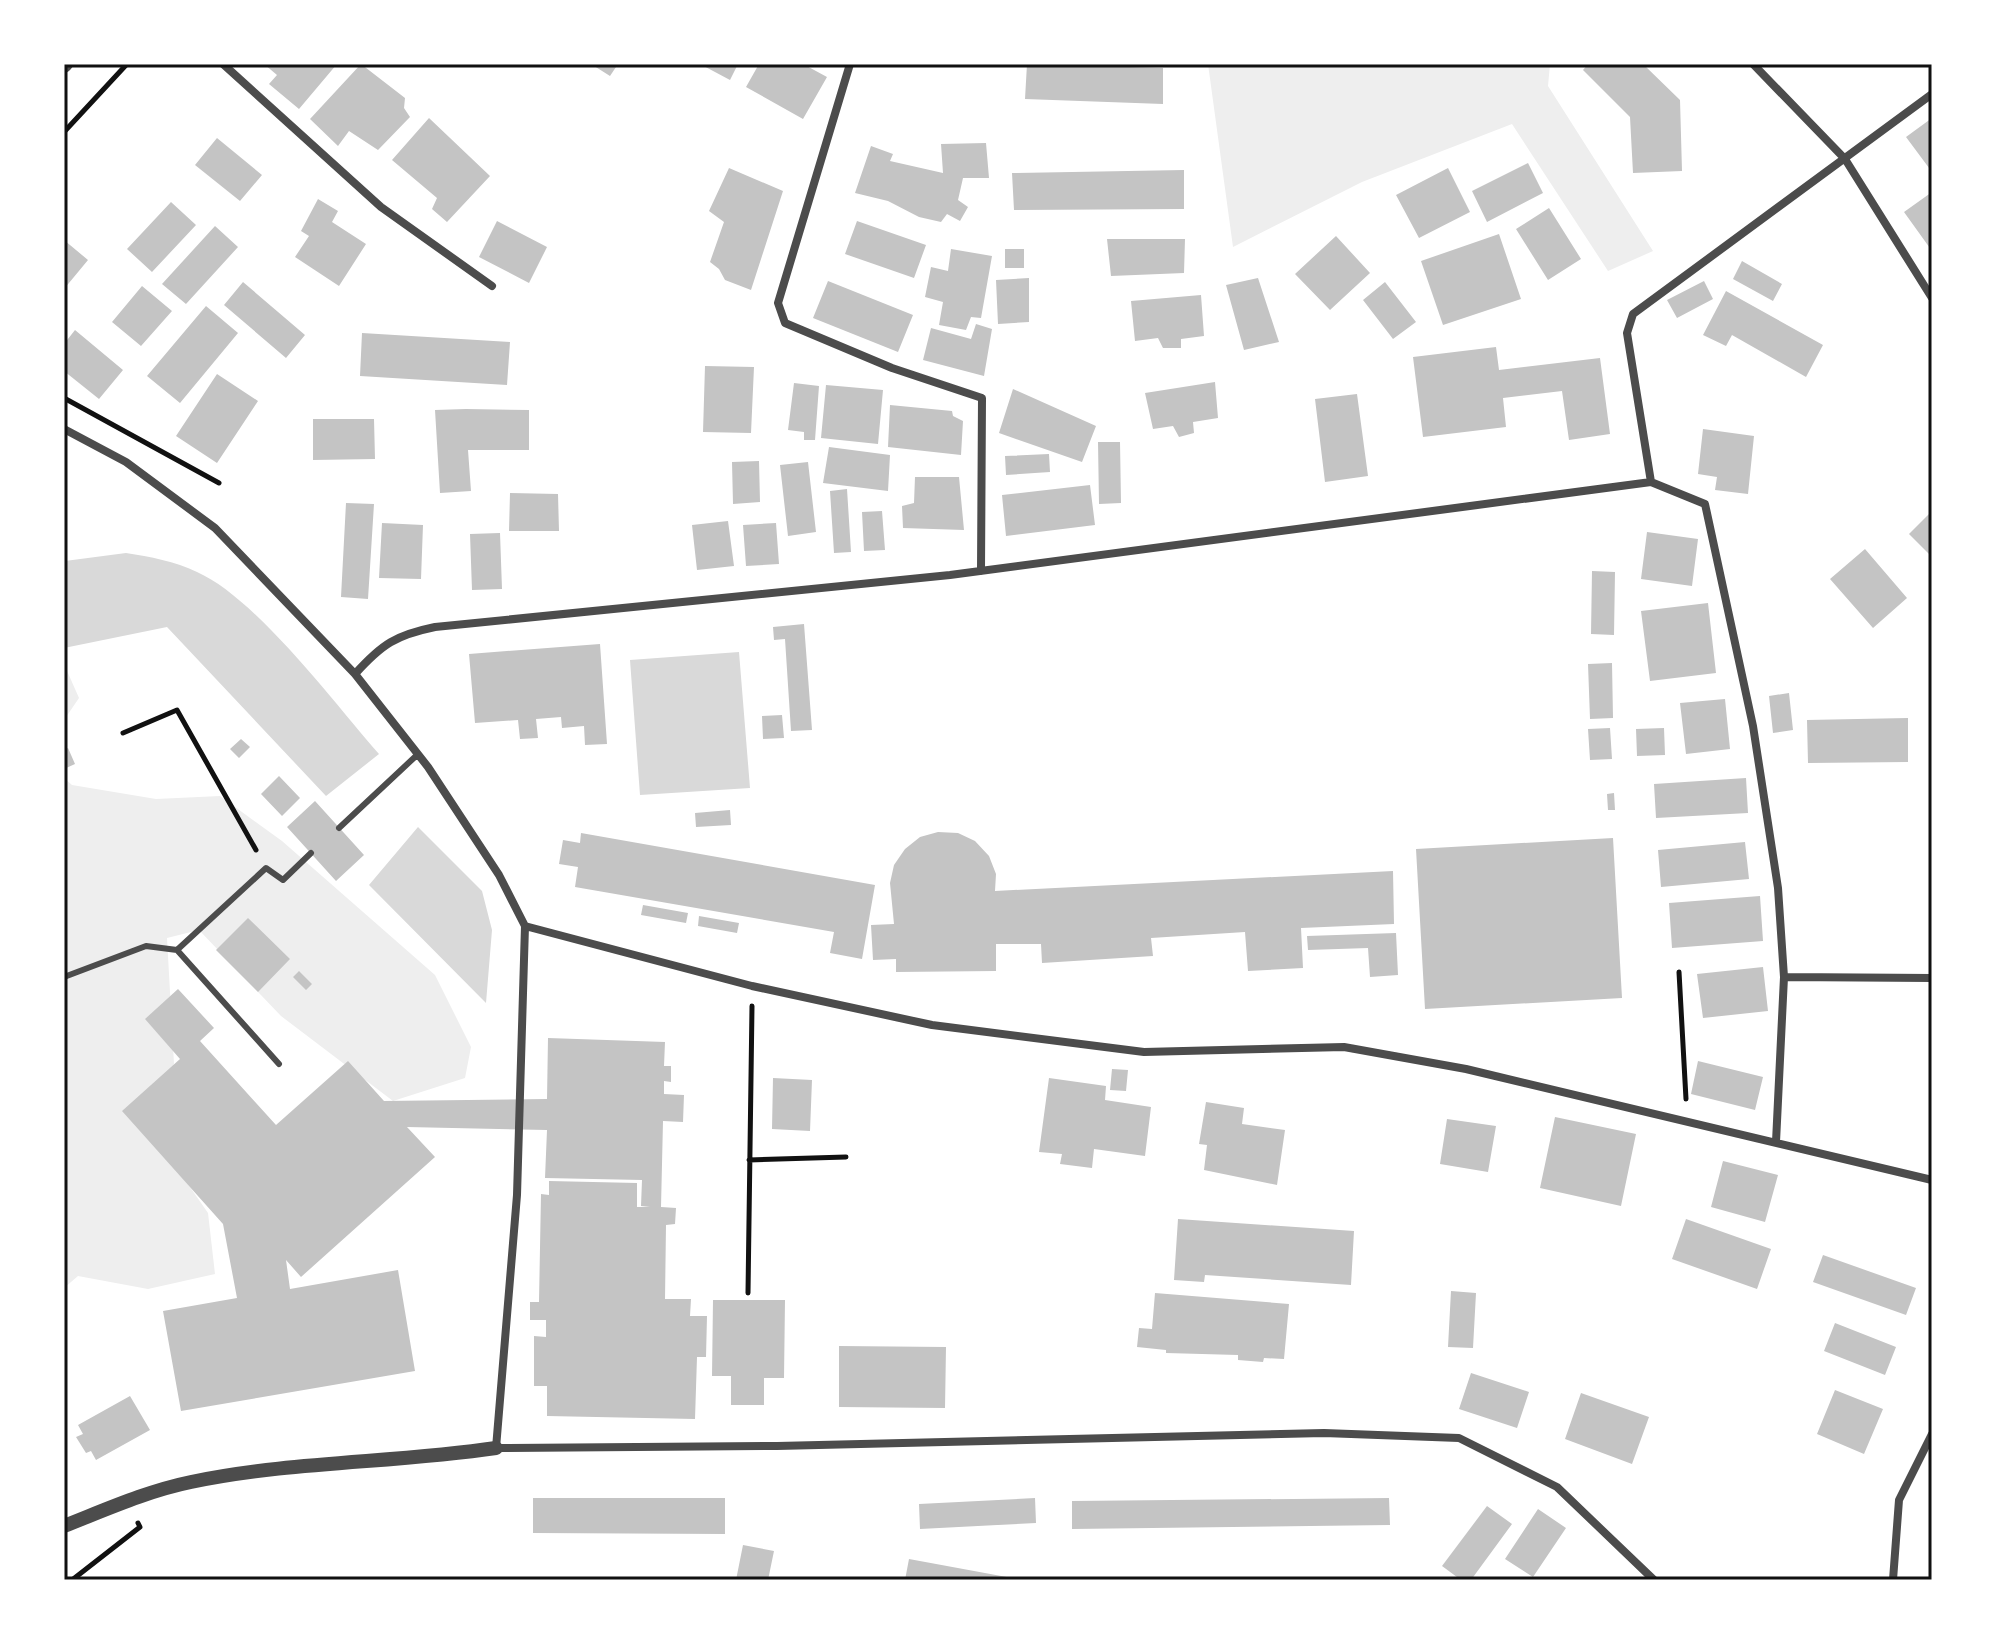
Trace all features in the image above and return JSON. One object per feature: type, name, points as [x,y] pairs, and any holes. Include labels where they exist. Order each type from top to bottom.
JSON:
[{"type":"street","points":[[223,64],[381,207],[492,286]]},
{"type":"street","points":[[850,64],[778,303],[785,323],[892,368],[982,398],[981,571]]},
{"type":"street","points":[[1753,64],[1845,159],[1932,298]]},
{"type":"street","points":[[1651,482],[1627,333],[1633,314],[1932,94]]},
{"type":"street","points":[[64,429],[126,462],[215,528],[355,674],[428,767],[499,875],[525,926],[517,1195],[496,1448]]},
{"type":"street","points":[[355,674],[373,654],[399,634],[435,627],[981,571],[1651,482],[1705,504],[1753,726],[1778,888],[1784,977],[1776,1142]]},
{"type":"street","points":[[525,926],[752,986],[932,1025],[1144,1052],[1344,1047],[1466,1069],[1932,1180]]},
{"type":"street","points":[[1784,977],[1932,978]]},
{"type":"street","points":[[64,1526],[126,1501],[189,1482],[299,1465],[434,1457],[496,1448],[777,1446],[1324,1433],[1459,1438],[1557,1487],[1654,1580]]},
{"type":"street","points":[[1893,1580],[1899,1500],[1932,1434]]},
{"type":"lane","points":[[339,828],[417,755],[428,767]]},
{"type":"lane","points":[[177,950],[266,868],[283,880],[311,853]]},
{"type":"lane","points":[[64,977],[146,946],[177,950],[279,1064]]},
{"type":"path","points":[[64,132],[127,64]]},
{"type":"path","points":[[64,398],[219,483]]},
{"type":"path","points":[[123,733],[177,710],[266,868]]},
{"type":"path","points":[[1679,972],[1687,1122]]},
{"type":"path","points":[[748,1293],[752,986]]},
{"type":"path","points":[[749,1160],[846,1157]]},
{"type":"path","points":[[72,1580],[140,1527],[126,1501]]},
{"type":"shaded area","points":[[1208,64],[1550,64],[1548,86],[1653,251],[1608,271],[1512,124],[1362,182],[1233,247]]},
{"type":"shaded area","points":[[126,553],[189,568],[220,585],[244,604],[293,654],[379,754],[326,796],[167,627],[64,648],[65,561]]},
{"type":"shaded area","points":[[739,652],[750,788],[640,795],[630,660]]},
{"type":"shaded area","points":[[64,664],[79,698],[64,720]]},
{"type":"shaded area","points":[[64,778],[72,785],[156,799],[220,796],[282,841],[435,975],[471,1047],[465,1078],[393,1101],[281,1016],[199,930],[167,938],[174,1064],[142,1118],[208,1213],[215,1274],[148,1289],[78,1276],[64,1288]]},
{"type":"shaded area","points":[[418,827],[482,891],[492,930],[486,1003],[369,885]]},
{"type":"building","points":[[264,64],[337,64],[299,109],[269,84],[277,75]]},
{"type":"building","points":[[361,64],[405,98],[404,108],[410,117],[378,150],[349,131],[338,146],[310,119]]},
{"type":"building","points":[[591,64],[618,64],[610,76]]},
{"type":"building","points":[[700,64],[738,64],[730,80]]},
{"type":"building","points":[[759,64],[803,64],[827,77],[803,119],[746,87]]},
{"type":"building","points":[[1027,64],[1163,68],[1163,104],[1025,99]]},
{"type":"building","points":[[1588,64],[1643,64],[1680,100],[1682,171],[1633,173],[1630,117],[1583,70]]},
{"type":"building","points":[[429,118],[490,176],[447,222],[432,209],[437,198],[392,160]]},
{"type":"building","points":[[1932,118],[1932,172],[1906,137]]},
{"type":"building","points":[[217,138],[262,175],[240,201],[195,165]]},
{"type":"building","points":[[986,143],[989,178],[963,178],[958,200],[968,207],[960,221],[947,214],[941,222],[919,217],[888,201],[855,193],[871,146],[893,154],[890,161],[943,173],[941,144]]},
{"type":"building","points":[[1528,163],[1543,193],[1487,222],[1472,191]]},
{"type":"building","points":[[729,168],[783,191],[751,290],[725,280],[719,269],[710,262],[724,222],[709,211]]},
{"type":"building","points":[[1448,168],[1470,212],[1419,238],[1396,195]]},
{"type":"building","points":[[1184,170],[1184,209],[1014,210],[1012,173]]},
{"type":"building","points":[[1932,192],[1932,251],[1904,212]]},
{"type":"building","points":[[318,199],[338,211],[332,222],[366,244],[339,286],[295,257],[309,236],[301,231]]},
{"type":"building","points":[[171,202],[196,225],[152,272],[127,249]]},
{"type":"building","points":[[1549,208],[1581,259],[1548,280],[1516,229]]},
{"type":"building","points":[[497,221],[547,247],[529,283],[479,257]]},
{"type":"building","points":[[857,221],[926,245],[914,278],[845,254]]},
{"type":"building","points":[[215,226],[238,247],[186,304],[162,284]]},
{"type":"building","points":[[1499,234],[1521,299],[1443,325],[1421,261]]},
{"type":"building","points":[[1336,236],[1370,273],[1330,310],[1295,274]]},
{"type":"building","points":[[1107,239],[1185,239],[1184,273],[1111,276]]},
{"type":"building","points":[[64,240],[88,260],[64,289]]},
{"type":"building","points":[[951,249],[992,256],[981,318],[971,317],[966,330],[939,325],[943,302],[925,297],[931,267],[948,271]]},
{"type":"building","points":[[1005,249],[1024,249],[1024,268],[1005,268]]},
{"type":"building","points":[[1742,261],[1782,284],[1773,301],[1733,279]]},
{"type":"building","points":[[1029,278],[1029,322],[998,324],[996,280]]},
{"type":"building","points":[[1258,278],[1279,342],[1244,350],[1226,285]]},
{"type":"building","points":[[828,281],[913,315],[898,352],[813,318]]},
{"type":"building","points":[[1704,281],[1713,299],[1677,318],[1667,300]]},
{"type":"building","points":[[243,282],[305,335],[286,358],[224,305]]},
{"type":"building","points":[[1385,282],[1416,322],[1393,339],[1363,300]]},
{"type":"building","points":[[142,286],[172,311],[141,346],[112,322]]},
{"type":"building","points":[[1726,291],[1823,345],[1806,377],[1732,335],[1726,346],[1703,335]]},
{"type":"building","points":[[1201,295],[1204,336],[1181,339],[1181,348],[1163,348],[1158,338],[1135,341],[1131,301]]},
{"type":"building","points":[[206,306],[238,333],[180,403],[147,376]]},
{"type":"building","points":[[976,324],[992,329],[984,376],[923,360],[931,328],[971,339]]},
{"type":"building","points":[[75,330],[123,370],[99,399],[64,371],[64,344]]},
{"type":"building","points":[[362,333],[510,342],[507,385],[360,376]]},
{"type":"building","points":[[1496,347],[1499,370],[1600,358],[1610,434],[1569,440],[1562,391],[1503,398],[1506,427],[1423,437],[1413,357]]},
{"type":"building","points":[[705,366],[754,367],[751,433],[703,432]]},
{"type":"building","points":[[217,374],[258,401],[217,463],[176,436]]},
{"type":"building","points":[[1215,382],[1218,418],[1193,422],[1194,433],[1179,437],[1173,426],[1153,429],[1145,393]]},
{"type":"building","points":[[794,383],[819,386],[815,440],[804,440],[804,432],[788,430]]},
{"type":"building","points":[[826,385],[883,390],[878,444],[821,438]]},
{"type":"building","points":[[1013,389],[1096,426],[1082,462],[999,433]]},
{"type":"building","points":[[1357,394],[1368,476],[1325,482],[1315,399]]},
{"type":"building","points":[[890,405],[952,411],[953,416],[963,421],[961,455],[888,447]]},
{"type":"building","points":[[435,410],[529,410],[529,450],[468,450],[471,491],[440,493]]},
{"type":"building","points":[[313,419],[374,419],[375,459],[313,460]]},
{"type":"building","points":[[1703,429],[1754,436],[1748,494],[1715,490],[1717,477],[1698,474]]},
{"type":"building","points":[[1098,442],[1120,442],[1121,503],[1099,504]]},
{"type":"building","points":[[829,447],[890,455],[888,491],[823,483]]},
{"type":"building","points":[[1049,454],[1050,472],[1006,475],[1005,456]]},
{"type":"building","points":[[759,461],[760,502],[733,504],[732,462]]},
{"type":"building","points":[[808,462],[816,532],[788,536],[780,465]]},
{"type":"building","points":[[915,477],[959,477],[964,530],[903,528],[902,506],[914,503]]},
{"type":"building","points":[[1090,485],[1095,525],[1006,536],[1002,495]]},
{"type":"building","points":[[847,489],[851,552],[834,553],[830,491]]},
{"type":"building","points":[[510,493],[558,494],[559,531],[509,531]]},
{"type":"building","points":[[346,503],[374,504],[368,599],[341,597]]},
{"type":"building","points":[[882,511],[885,550],[864,551],[862,512]]},
{"type":"building","points":[[1932,511],[1932,557],[1909,534]]},
{"type":"building","points":[[728,521],[734,566],[697,570],[692,525]]},
{"type":"building","points":[[382,523],[423,525],[421,579],[379,578]]},
{"type":"building","points":[[776,523],[779,564],[746,566],[743,525]]},
{"type":"building","points":[[1647,532],[1698,539],[1692,586],[1641,579]]},
{"type":"building","points":[[500,533],[502,589],[472,590],[470,534]]},
{"type":"building","points":[[1865,549],[1907,598],[1873,628],[1830,579]]},
{"type":"building","points":[[1592,571],[1615,572],[1614,635],[1591,634]]},
{"type":"building","points":[[1708,603],[1716,673],[1650,681],[1641,611]]},
{"type":"building","points":[[804,624],[812,730],[791,731],[785,639],[774,640],[773,627]]},
{"type":"building","points":[[600,644],[607,744],[585,745],[584,726],[562,728],[561,717],[536,719],[538,738],[520,739],[518,720],[475,723],[469,654]]},
{"type":"building","points":[[1612,663],[1613,718],[1590,719],[1588,664]]},
{"type":"building","points":[[1789,693],[1793,730],[1773,733],[1769,696]]},
{"type":"building","points":[[1725,699],[1730,749],[1686,754],[1680,703]]},
{"type":"building","points":[[782,715],[784,738],[763,739],[762,716]]},
{"type":"building","points":[[1908,718],[1908,762],[1808,763],[1807,720]]},
{"type":"building","points":[[1610,728],[1612,759],[1590,760],[1588,729]]},
{"type":"building","points":[[1664,728],[1665,755],[1637,756],[1636,729]]},
{"type":"building","points":[[241,739],[250,747],[239,758],[230,749]]},
{"type":"building","points":[[68,748],[75,764],[64,769],[64,750]]},
{"type":"building","points":[[279,776],[300,798],[282,816],[261,794]]},
{"type":"building","points":[[1746,778],[1748,813],[1656,818],[1654,784]]},
{"type":"building","points":[[1614,793],[1615,810],[1608,810],[1607,794]]},
{"type":"building","points":[[315,801],[364,855],[336,881],[287,827]]},
{"type":"building","points":[[730,810],[731,825],[696,827],[695,813]]},
{"type":"building","points":[[938,832],[958,833],[975,841],[989,856],[996,874],[995,891],[1393,871],[1394,924],[1301,928],[1303,968],[1248,971],[1245,932],[1151,938],[1153,956],[1042,963],[1041,944],[996,944],[996,971],[896,972],[896,959],[873,960],[871,925],[894,924],[890,883],[894,865],[905,849],[920,837]]},
{"type":"building","points":[[581,833],[875,885],[862,959],[830,953],[834,932],[575,887],[578,867],[559,864],[563,840],[580,843]]},
{"type":"building","points":[[1613,838],[1622,998],[1425,1009],[1416,849]]},
{"type":"building","points":[[1745,842],[1749,879],[1661,887],[1658,850]]},
{"type":"building","points":[[1760,896],[1763,941],[1672,948],[1669,903]]},
{"type":"building","points":[[643,905],[688,913],[686,923],[641,915]]},
{"type":"building","points":[[699,916],[739,923],[737,933],[698,926]]},
{"type":"building","points":[[248,918],[290,959],[258,992],[216,950]]},
{"type":"building","points":[[1396,933],[1398,975],[1370,977],[1368,948],[1308,950],[1307,936]]},
{"type":"building","points":[[1763,967],[1768,1011],[1703,1018],[1697,974]]},
{"type":"building","points":[[299,971],[312,984],[306,990],[293,977]]},
{"type":"building","points":[[178,989],[214,1028],[200,1041],[276,1125],[348,1061],[384,1101],[547,1099],[548,1038],[665,1042],[664,1066],[671,1066],[671,1082],[664,1081],[664,1094],[684,1095],[683,1122],[663,1121],[661,1207],[676,1208],[675,1224],[666,1225],[665,1299],[691,1299],[690,1316],[707,1316],[706,1357],[697,1357],[695,1419],[547,1416],[547,1386],[534,1386],[534,1336],[546,1337],[546,1320],[530,1320],[530,1302],[539,1302],[541,1194],[549,1195],[549,1181],[637,1183],[637,1207],[650,1207],[641,1206],[642,1180],[545,1178],[547,1130],[407,1127],[435,1157],[301,1277],[286,1260],[290,1289],[398,1270],[415,1371],[181,1411],[163,1311],[237,1298],[223,1224],[122,1111],[180,1059],[145,1019]]},
{"type":"building","points":[[1698,1061],[1763,1077],[1755,1110],[1691,1094]]},
{"type":"building","points":[[1112,1069],[1128,1070],[1126,1091],[1110,1090]]},
{"type":"building","points":[[773,1078],[812,1080],[810,1131],[772,1129]]},
{"type":"building","points":[[1049,1078],[1106,1086],[1105,1100],[1151,1107],[1145,1156],[1094,1149],[1092,1168],[1060,1164],[1062,1154],[1039,1152]]},
{"type":"building","points":[[1206,1102],[1244,1108],[1242,1124],[1285,1130],[1277,1185],[1204,1170],[1207,1145],[1199,1144]]},
{"type":"building","points":[[1555,1117],[1636,1134],[1621,1206],[1540,1188]]},
{"type":"building","points":[[1447,1119],[1496,1126],[1488,1172],[1440,1164]]},
{"type":"building","points":[[1723,1161],[1778,1175],[1765,1222],[1711,1207]]},
{"type":"building","points":[[1178,1219],[1354,1231],[1351,1285],[1205,1275],[1204,1282],[1174,1280]]},
{"type":"building","points":[[1686,1219],[1771,1249],[1757,1289],[1672,1259]]},
{"type":"building","points":[[1823,1255],[1916,1288],[1906,1315],[1813,1282]]},
{"type":"building","points":[[1451,1291],[1476,1293],[1473,1348],[1448,1347]]},
{"type":"building","points":[[1155,1293],[1289,1304],[1284,1359],[1264,1358],[1263,1362],[1238,1360],[1238,1355],[1166,1353],[1166,1350],[1137,1347],[1139,1328],[1152,1329]]},
{"type":"building","points":[[713,1300],[785,1300],[784,1378],[764,1378],[764,1405],[731,1405],[731,1376],[712,1376]]},
{"type":"building","points":[[1835,1323],[1896,1347],[1885,1375],[1824,1351]]},
{"type":"building","points":[[839,1346],[946,1347],[945,1408],[839,1407]]},
{"type":"building","points":[[1471,1373],[1529,1392],[1517,1428],[1459,1409]]},
{"type":"building","points":[[1835,1390],[1883,1409],[1864,1454],[1817,1434]]},
{"type":"building","points":[[1581,1393],[1649,1417],[1632,1464],[1565,1439]]},
{"type":"building","points":[[130,1396],[150,1430],[96,1460],[91,1451],[86,1453],[76,1437],[83,1434],[78,1425]]},
{"type":"building","points":[[533,1498],[725,1498],[725,1534],[533,1533]]},
{"type":"building","points":[[1035,1498],[1036,1523],[920,1529],[919,1504]]},
{"type":"building","points":[[1389,1498],[1390,1525],[1072,1529],[1072,1501]]},
{"type":"building","points":[[1487,1506],[1512,1524],[1471,1580],[1461,1580],[1442,1566]]},
{"type":"building","points":[[1538,1509],[1566,1528],[1533,1577],[1505,1559]]},
{"type":"building","points":[[743,1545],[774,1551],[768,1580],[736,1580]]},
{"type":"building","points":[[909,1559],[1012,1578],[1012,1580],[905,1580]]}]
